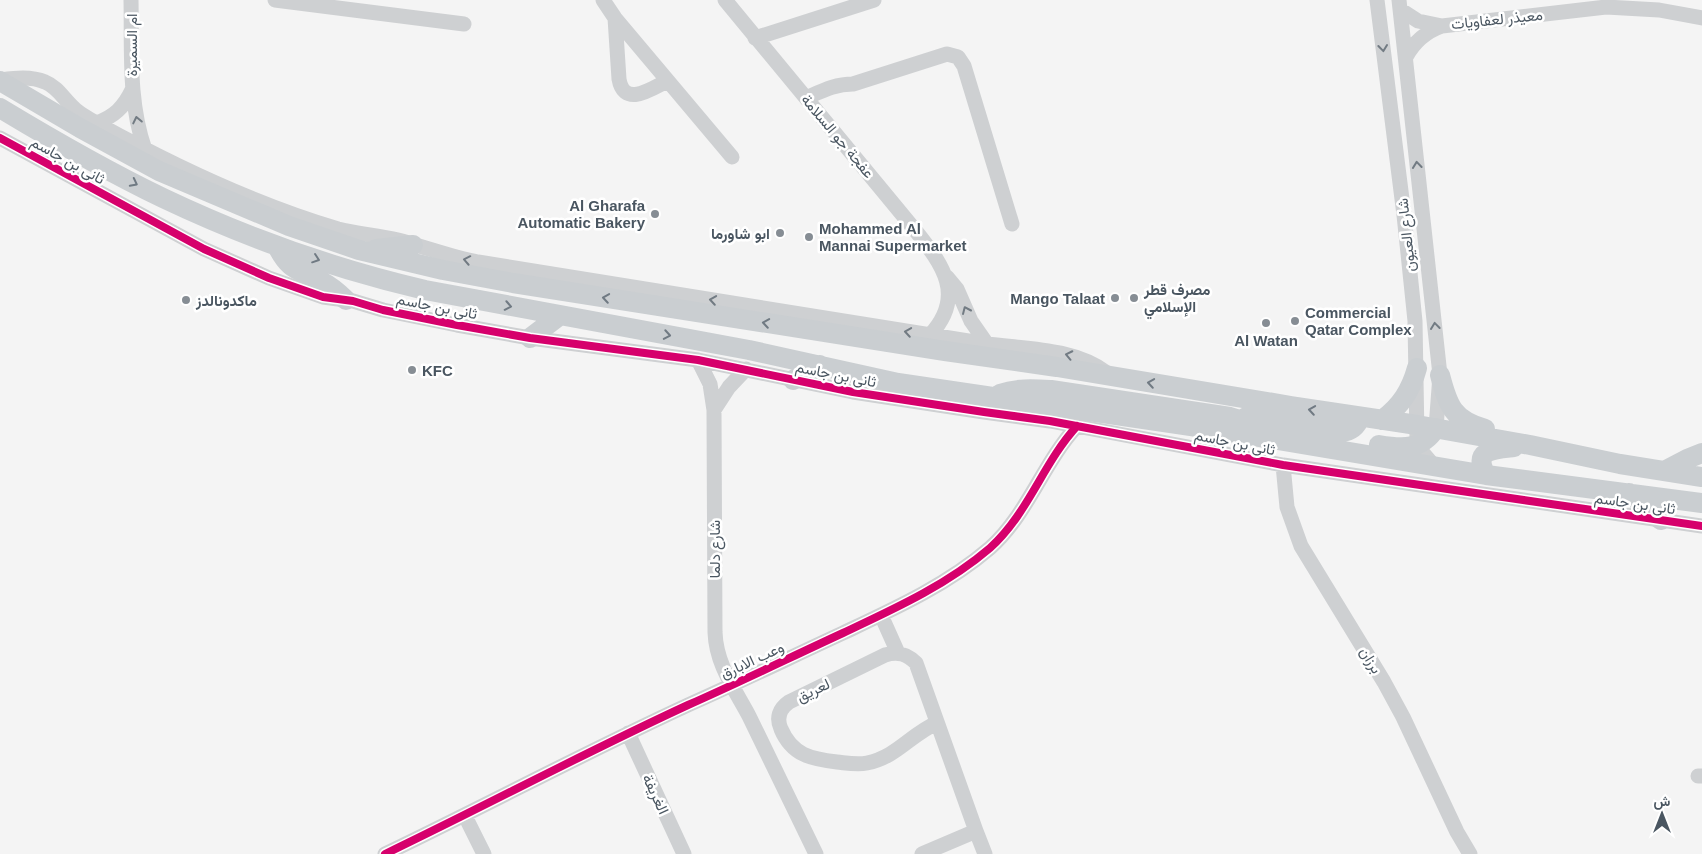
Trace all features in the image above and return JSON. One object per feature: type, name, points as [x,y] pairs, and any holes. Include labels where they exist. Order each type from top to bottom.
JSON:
[{"type":"main road","points":[[0,80],[80,128],[159,171],[289,226],[359,250],[443,270],[513,283],[1427,426],[1702,478]]},
{"type":"main road","name":"ثانى بن جاسم","points":[[0,108],[75,152],[163,198],[218,222],[277,246],[378,279],[425,290],[748,350],[898,383],[1218,430],[1486,475],[1702,502]]},
{"type":"main road","points":[[359,250],[413,244]]},
{"type":"main road","points":[[277,246],[282,257],[293,268],[336,290],[346,300]]},
{"type":"main road","points":[[530,338],[559,316]]},
{"type":"main road","points":[[793,380],[820,365]]},
{"type":"main road","points":[[1382,420],[1405,397],[1417,368]]},
{"type":"main road","points":[[1440,375],[1448,401],[1455,413],[1467,423],[1484,429],[1586,451],[1606,457],[1620,464]]},
{"type":"main road","points":[[989,397],[1009,390],[1027,388],[1051,390],[1230,417],[1256,425],[1387,447],[1404,448],[1419,444],[1426,440],[1427,426]]},
{"type":"main road","points":[[1230,417],[1253,417],[1341,432],[1353,428],[1360,417]]},
{"type":"main road","points":[[1486,475],[1481,467],[1481,461],[1486,452],[1493,449],[1530,445]]},
{"type":"main road","points":[[1664,471],[1687,458],[1702,453]]},
{"type":"main road","points":[[1629,493],[1661,520]]},
{"type":"street","name":"ام السميرة","points":[[131,0],[132,90],[136,120],[145,150]]},
{"type":"street","points":[[275,0],[464,24]]},
{"type":"street","points":[[603,0],[615,18],[732,157]]},
{"type":"street","name":"عفجة جو السلامة","points":[[725,0],[933,252],[946,276],[957,289],[971,321],[987,344]]},
{"type":"street","points":[[755,38],[874,0]]},
{"type":"street","name":"شارع العيون","points":[[1377,0],[1404,215],[1415,321],[1417,368],[1427,426]]},
{"type":"street","name":"شارع العيون","points":[[1400,5],[1440,375],[1427,426]]},
{"type":"street","name":"معيذر لعفاويات","points":[[1400,5],[1418,20],[1442,26]]},
{"type":"street","name":"معيذر لعفاويات","points":[[1406,57],[1418,40],[1425,34],[1442,26],[1606,7],[1660,10],[1702,18]]},
{"type":"street","points":[[615,18],[619,79],[620,86],[624,92],[638,94],[667,81]]},
{"type":"street","points":[[809,101],[837,85],[852,84],[947,54],[958,57],[964,66],[1012,224]]},
{"type":"street","points":[[0,80],[31,78],[46,82],[57,89],[77,111],[145,150],[280,210],[344,230],[380,236],[434,250],[451,257],[478,262],[987,344],[1066,354],[1097,365],[1112,377]]},
{"type":"street","name":"ام السميرة","points":[[96,123],[122,108],[132,90]]},
{"type":"street","name":"ثانى بن جاسم","points":[[0,138],[154,223],[222,258],[269,278],[323,297],[346,300],[457,325],[530,338],[698,360],[853,392],[1050,421],[1283,465],[1702,526]]},
{"type":"street","name":"عفجة جو السلامة","points":[[930,335],[939,326],[945,314],[949,288],[946,276]]},
{"type":"street","name":"شارع دلما","points":[[698,360],[710,384],[714,410],[714,632],[718,655],[816,854]]},
{"type":"street","points":[[714,410],[729,386],[746,369]]},
{"type":"street","points":[[1050,421],[1055,438],[1056,456]]},
{"type":"street","name":"وعب الابارق","points":[[386,854],[466,816],[628,733],[881,615],[944,582],[967,567],[992,546],[1011,524],[1027,502],[1065,440],[1077,426]]},
{"type":"street","points":[[1419,444],[1422,452],[1434,466]]},
{"type":"street","name":"برزان","points":[[1283,465],[1287,507],[1301,546],[1389,691],[1470,854]]},
{"type":"street","points":[[881,615],[898,653],[904,654],[916,663],[986,854]]},
{"type":"street","name":"لعريق","points":[[793,748],[786,739],[779,724],[779,713],[785,705],[885,654],[898,653]]},
{"type":"street","points":[[770,761],[793,748],[802,754],[819,760],[858,764],[868,763],[899,750],[922,730],[937,724]]},
{"type":"street","name":"الغريفة","points":[[628,733],[684,854]]},
{"type":"street","points":[[466,816],[484,854]]},
{"type":"street","points":[[922,854],[976,831]]},
{"type":"cycle path","points":[[0,138],[204,249],[269,278],[323,297],[353,301],[383,310],[530,338],[698,360],[853,392],[1050,421],[1283,465],[1702,526]]},
{"type":"cycle path","points":[[385,854],[650,723],[881,615],[956,574],[990,548],[1003,535],[1015,520],[1054,456],[1077,426]]},
{"type":"place","name":"Al Gharafa Automatic Bakery","points":[[655,214]]},
{"type":"place","name":"ابو شاورما","points":[[780,233]]},
{"type":"place","name":"Mohammed Al Mannai Supermarket","points":[[809,237]]},
{"type":"place","name":"Mango Talaat","points":[[1115,298]]},
{"type":"place","name":"مصرف قطر الإسلامي","points":[[1134,298]]},
{"type":"place","name":"ماكدونالدز","points":[[186,300]]},
{"type":"place","name":"Commercial Qatar Complex","points":[[1295,321]]},
{"type":"place","name":"Al Watan","points":[[1266,323]]},
{"type":"place","name":"KFC","points":[[412,370]]}]
